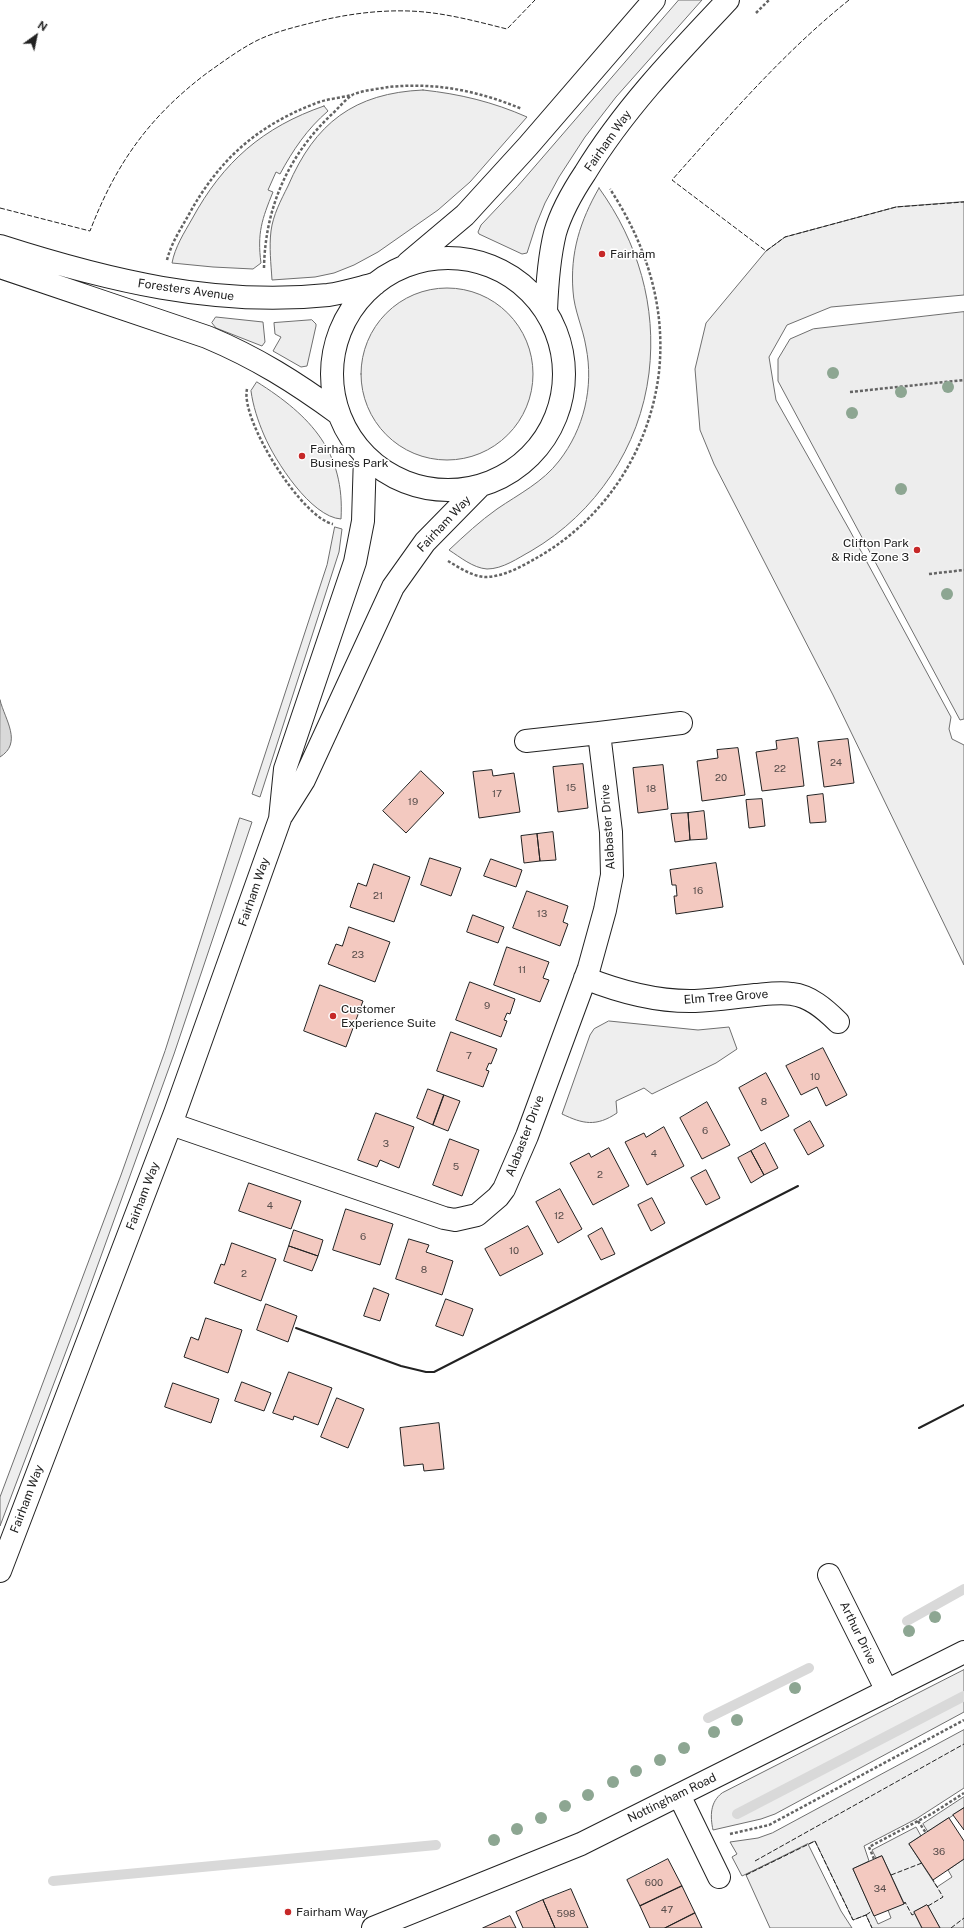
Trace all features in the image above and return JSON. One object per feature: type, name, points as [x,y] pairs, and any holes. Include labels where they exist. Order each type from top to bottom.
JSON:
[{"type":"street","points":[[404,266],[426,260],[449,258],[472,260],[493,267],[514,278],[531,293],[546,311],[556,330],[562,351],[564,372],[563,394],[557,415],[548,434],[535,451],[519,466],[500,478],[480,486],[456,490],[431,489],[407,482],[384,471],[365,455],[350,436],[339,414],[332,386],[333,357],[341,330],[355,305],[375,284],[404,266],[465,215],[528,146],[654,0]]},
{"type":"street","name":"Fairham Way","points":[[546,311],[548,272],[556,231],[573,191],[601,146],[638,99],[728,0]]},
{"type":"street","name":"Foresters Avenue","points":[[0,246],[96,275],[149,286],[206,294],[266,299],[329,295],[375,284]]},
{"type":"street","points":[[0,267],[206,337],[260,361],[299,385],[339,414]]},
{"type":"street","name":"Fairham Way","points":[[280,819],[285,769],[355,562],[362,529],[365,455]]},
{"type":"street","name":"Fairham Way","points":[[0,1571],[171,1124],[280,819],[304,780],[393,587],[425,542],[480,486]]},
{"type":"street","points":[[526,741],[681,723]]},
{"type":"street","name":"Alabaster Drive","points":[[171,1124],[433,1215],[456,1220],[477,1215],[498,1198],[508,1181],[585,978],[605,910],[612,875],[611,832],[599,733]]},
{"type":"street","name":"Elm Tree Grove","points":[[585,978],[614,989],[656,998],[694,1001],[767,994],[792,994],[812,1001],[826,1010],[838,1022]]},
{"type":"street","name":"Arthur Drive","points":[[830,1575],[887,1691]]},
{"type":"street","name":"Nottingham Road","points":[[373,1928],[581,1844],[964,1652]]},
{"type":"street","points":[[679,1795],[719,1877]]},
{"type":"path","points":[[752,16],[769,0]]},
{"type":"path","points":[[166,263],[172,245],[195,203],[213,177],[235,150],[253,136],[276,122],[308,106],[377,89],[409,85],[442,86],[496,98],[526,111]]},
{"type":"path","points":[[266,299],[264,255],[268,224],[277,196],[296,156],[316,129],[352,95]]},
{"type":"path","points":[[448,561],[475,575],[486,577],[498,575],[530,562],[562,543],[601,507],[619,482],[635,454],[645,431],[653,408],[659,372],[660,347],[656,292],[644,253],[625,212],[608,187]]},
{"type":"path","points":[[260,361],[250,379],[246,396],[261,441],[278,470],[309,508],[330,524],[362,529]]},
{"type":"path","points":[[850,392],[964,380]]},
{"type":"path","points":[[929,574],[964,570]]},
{"type":"path","points":[[704,1847],[720,1837],[769,1825],[964,1720]]},
{"type":"path","points":[[874,1859],[869,1847],[918,1822],[964,1793]]},
{"type":"path","points":[[918,1822],[926,1833]]},
{"type":"shaded area","points":[[679,0],[702,0],[616,97],[585,137],[559,177],[545,203],[527,253],[522,254],[479,234],[478,232],[481,225],[517,187]]},
{"type":"shaded area","points":[[423,90],[476,99],[527,117],[470,182],[438,210],[378,252],[354,265],[334,273],[315,277],[272,280],[270,243],[275,213],[299,164],[311,145],[324,129],[357,105],[377,97],[398,92]]},
{"type":"shaded area","points":[[324,106],[328,111],[313,125],[301,140],[280,174],[276,172],[268,190],[273,192],[261,226],[261,263],[253,269],[172,263],[180,240],[204,199],[217,180],[231,164],[247,149],[282,124]]},
{"type":"shaded area","points":[[599,188],[613,209],[634,253],[642,276],[647,299],[651,348],[649,373],[644,400],[636,427],[625,452],[611,476],[576,518],[531,551],[510,563],[493,569],[477,567],[449,550],[485,518],[546,475],[568,449],[581,421],[588,392],[589,377],[585,340],[573,291],[573,264],[578,238],[586,213]]},
{"type":"shaded area","points":[[964,202],[964,295],[831,307],[787,325],[769,357],[776,400],[849,529],[951,717],[949,729],[952,739],[964,745],[964,965],[833,695],[714,464],[700,430],[695,369],[706,323],[766,251],[785,237],[896,207]]},
{"type":"shaded area","points":[[447,288],[464,290],[480,295],[495,303],[508,313],[518,326],[526,341],[531,357],[533,374],[531,391],[526,407],[518,422],[508,435],[495,445],[480,453],[464,458],[447,460],[430,458],[414,453],[399,445],[386,435],[376,422],[368,407],[363,391],[361,374],[363,357],[368,341],[376,326],[386,313],[399,303],[414,295],[430,290]]},
{"type":"shaded area","name":"Clifton Park & Ride Zone 3","points":[[964,312],[964,719],[960,720],[778,381],[778,359],[790,339],[813,329]]},
{"type":"shaded area","points":[[216,317],[263,322],[265,342],[262,346],[216,328],[212,323]]},
{"type":"shaded area","points":[[312,320],[316,326],[307,366],[301,367],[273,351],[281,337],[275,334],[274,323]]},
{"type":"shaded area","points":[[257,382],[293,408],[321,438],[330,455],[337,474],[341,495],[341,519],[330,516],[318,509],[306,498],[295,486],[276,459],[264,435],[254,408],[251,391]]},
{"type":"shaded area","points":[[335,527],[342,529],[339,552],[260,797],[252,794],[327,565]]},
{"type":"shaded area","points":[[0,700],[8,723],[11,738],[7,751],[0,757]]},
{"type":"shaded area","points":[[240,818],[252,822],[174,1054],[79,1317],[0,1526],[0,1497],[121,1175],[165,1051]]},
{"type":"shaded area","points":[[609,1021],[698,1030],[729,1027],[737,1049],[716,1063],[652,1094],[644,1088],[616,1101],[617,1113],[609,1117],[596,1122],[583,1122],[576,1120],[562,1114],[590,1035],[594,1029]]},
{"type":"shaded area","points":[[964,1670],[964,1712],[775,1814],[761,1819],[713,1830],[711,1815],[713,1805],[722,1793]]},
{"type":"shaded area","points":[[964,1730],[964,1788],[916,1819],[864,1846],[869,1861],[853,1869],[878,1924],[891,1918],[888,1910],[904,1903],[882,1856],[876,1858],[872,1850],[916,1827],[921,1836],[909,1844],[937,1887],[952,1877],[948,1870],[964,1859],[964,1928],[940,1928],[927,1905],[914,1912],[922,1928],[872,1928],[866,1915],[853,1920],[815,1841],[742,1876],[732,1857],[737,1854],[730,1842],[758,1838],[772,1833]]},
{"type":"shaded area","points":[[964,1797],[964,1808],[928,1832],[923,1824]]},
{"type":"shaded area","points":[[808,1844],[841,1911],[852,1928],[770,1928],[746,1875]]},
{"type":"building","points":[[798,738],[804,786],[762,791],[756,752],[777,749],[776,741]]},
{"type":"building","points":[[848,739],[854,783],[824,787],[818,742]]},
{"type":"building","points":[[738,748],[745,795],[702,801],[697,761],[718,758],[717,750]]},
{"type":"building","points":[[583,764],[588,808],[558,812],[553,767]]},
{"type":"building","points":[[663,765],[668,809],[638,813],[633,768]]},
{"type":"building","points":[[492,770],[493,776],[514,773],[520,812],[479,818],[473,772]]},
{"type":"building","points":[[421,771],[444,793],[406,833],[383,811]]},
{"type":"building","points":[[823,794],[826,822],[810,823],[807,796]]},
{"type":"building","points":[[762,799],[765,826],[749,828],[746,800]]},
{"type":"building","points":[[704,811],[707,839],[690,840],[688,813]]},
{"type":"building","points":[[688,813],[690,840],[675,842],[671,814]]},
{"type":"building","points":[[553,832],[556,860],[540,861],[537,834]]},
{"type":"building","points":[[537,834],[540,861],[524,863],[521,836]]},
{"type":"building","points":[[430,858],[461,868],[451,896],[421,885]]},
{"type":"building","points":[[491,859],[522,870],[516,887],[484,876]]},
{"type":"building","points":[[716,863],[723,907],[676,914],[674,896],[677,896],[676,885],[672,885],[670,870]]},
{"type":"building","points":[[374,864],[410,877],[394,922],[350,907],[358,883],[366,886]]},
{"type":"building","points":[[527,891],[568,906],[563,922],[568,924],[560,946],[513,928]]},
{"type":"building","points":[[473,915],[504,927],[498,943],[467,932]]},
{"type":"building","points":[[349,927],[390,942],[375,982],[328,964],[336,944],[342,946]]},
{"type":"building","points":[[507,947],[549,962],[543,978],[549,980],[540,1002],[494,985]]},
{"type":"building","points":[[470,982],[515,999],[510,1014],[507,1013],[504,1020],[507,1021],[501,1037],[456,1020]]},
{"type":"building","name":"Customer Experience Suite","points":[[320,985],[363,1001],[346,1047],[304,1031]]},
{"type":"building","points":[[451,1032],[497,1049],[491,1064],[489,1063],[486,1070],[489,1071],[483,1087],[437,1071]]},
{"type":"building","points":[[823,1048],[847,1095],[826,1106],[817,1087],[801,1095],[786,1066]]},
{"type":"building","points":[[766,1073],[789,1116],[761,1131],[739,1088]]},
{"type":"building","points":[[428,1089],[444,1095],[433,1125],[417,1118]]},
{"type":"building","points":[[444,1095],[460,1101],[448,1131],[433,1125]]},
{"type":"building","points":[[707,1102],[730,1145],[702,1159],[680,1118]]},
{"type":"building","points":[[376,1113],[414,1127],[399,1168],[380,1160],[377,1167],[358,1160]]},
{"type":"building","points":[[810,1121],[824,1146],[808,1155],[794,1130]]},
{"type":"building","points":[[664,1127],[684,1166],[647,1185],[625,1142],[644,1133],[646,1137]]},
{"type":"building","points":[[450,1139],[479,1150],[462,1196],[433,1185]]},
{"type":"building","points":[[765,1143],[778,1168],[764,1175],[751,1151]]},
{"type":"building","points":[[609,1148],[629,1186],[593,1205],[570,1163],[589,1153],[591,1157]]},
{"type":"building","points":[[751,1151],[764,1175],[751,1183],[738,1158]]},
{"type":"building","points":[[706,1170],[720,1198],[706,1205],[691,1178]]},
{"type":"building","points":[[249,1183],[301,1201],[291,1229],[239,1211]]},
{"type":"building","points":[[560,1189],[582,1229],[558,1243],[536,1202]]},
{"type":"building","points":[[652,1198],[665,1223],[651,1231],[638,1205]]},
{"type":"building","points":[[346,1209],[393,1224],[380,1265],[333,1250]]},
{"type":"building","points":[[528,1226],[543,1254],[500,1276],[485,1249]]},
{"type":"building","points":[[602,1228],[615,1254],[601,1260],[588,1236]]},
{"type":"building","points":[[294,1230],[323,1240],[318,1256],[289,1246]]},
{"type":"building","points":[[409,1239],[429,1245],[426,1252],[453,1261],[442,1295],[396,1279]]},
{"type":"building","points":[[232,1243],[276,1259],[261,1301],[214,1283],[221,1264],[224,1265]]},
{"type":"building","points":[[289,1246],[318,1256],[312,1271],[284,1261]]},
{"type":"building","points":[[374,1288],[389,1294],[380,1321],[364,1316]]},
{"type":"building","points":[[446,1299],[473,1309],[463,1336],[436,1326]]},
{"type":"building","points":[[266,1304],[297,1316],[288,1342],[257,1330]]},
{"type":"building","points":[[206,1318],[242,1330],[228,1373],[184,1357],[191,1337],[198,1340]]},
{"type":"building","points":[[289,1372],[332,1388],[318,1425],[294,1416],[293,1420],[273,1413]]},
{"type":"building","points":[[242,1382],[271,1393],[264,1411],[235,1401]]},
{"type":"building","points":[[173,1383],[219,1399],[211,1423],[165,1407]]},
{"type":"building","points":[[337,1398],[364,1409],[348,1448],[321,1437]]},
{"type":"building","points":[[439,1423],[444,1469],[424,1471],[423,1464],[404,1466],[400,1428]]},
{"type":"building","points":[[964,1808],[964,1830],[953,1815]]},
{"type":"building","points":[[949,1818],[964,1841],[964,1859],[933,1880],[909,1844]]},
{"type":"building","points":[[882,1856],[904,1904],[874,1916],[853,1869]]},
{"type":"building","points":[[668,1859],[682,1886],[640,1906],[627,1880]]},
{"type":"building","points":[[682,1886],[695,1913],[665,1928],[650,1928],[640,1906]]},
{"type":"building","points":[[571,1889],[588,1928],[555,1928],[543,1900]]},
{"type":"building","points":[[543,1900],[555,1928],[523,1928],[516,1912]]},
{"type":"building","points":[[927,1905],[940,1928],[922,1928],[914,1912]]},
{"type":"building","points":[[695,1913],[702,1928],[665,1928]]},
{"type":"building","points":[[510,1916],[516,1928],[483,1928]]},
{"type":"waterway","points":[[907,1621],[964,1589]]},
{"type":"waterway","points":[[708,1718],[809,1668]]},
{"type":"waterway","points":[[737,1814],[964,1696]]},
{"type":"waterway","points":[[53,1881],[436,1845]]},
{"type":"fence","points":[[0,208],[90,231],[100,206],[123,162],[168,106],[207,73],[238,51],[265,37],[288,29],[352,14],[386,11],[434,13],[458,17],[507,29],[535,0]]},
{"type":"fence","points":[[849,0],[801,42],[757,86],[672,180],[766,251],[785,237],[896,207],[964,202]]},
{"type":"fence","points":[[755,1861],[964,1744]]},
{"type":"fence","points":[[746,1875],[815,1841],[853,1920],[866,1915],[872,1928]]},
{"type":"fence","points":[[891,1875],[922,1863]]},
{"type":"fence","points":[[928,1906],[943,1897],[933,1880]]},
{"type":"fence","points":[[904,1904],[905,1902],[912,1915],[914,1914]]},
{"type":"fence","points":[[866,1915],[872,1911]]},
{"type":"fence","points":[[951,1928],[964,1918]]},
{"type":"wall","points":[[296,1328],[401,1366],[426,1372],[434,1372],[798,1186]]},
{"type":"wall","points":[[919,1428],[964,1405]]},
{"type":"place","name":"Fairham","points":[[602,254]]},
{"type":"place","name":"Fairham Business Park","points":[[302,456]]},
{"type":"place","name":"Clifton Park & Ride Zone 3","points":[[917,550]]},
{"type":"place","name":"Customer Experience Suite","points":[[333,1016]]},
{"type":"place","name":"Fairham Way","points":[[288,1912]]}]
